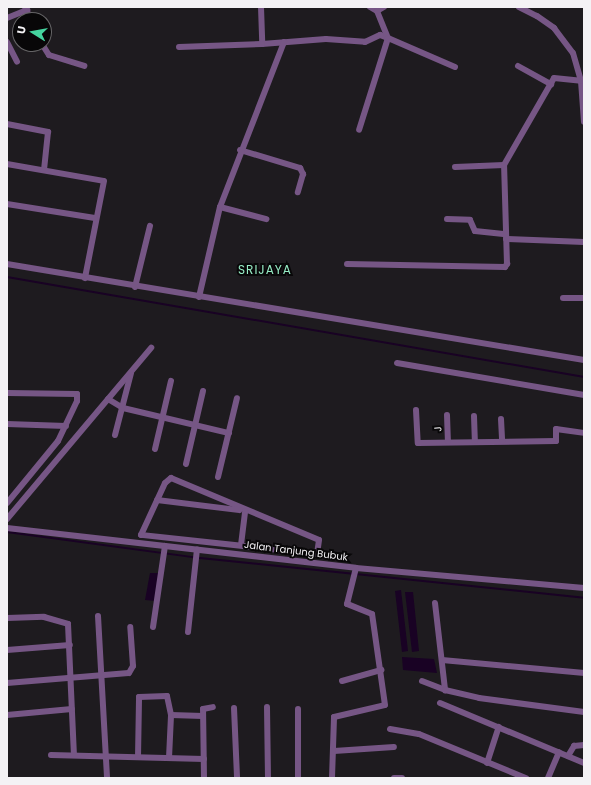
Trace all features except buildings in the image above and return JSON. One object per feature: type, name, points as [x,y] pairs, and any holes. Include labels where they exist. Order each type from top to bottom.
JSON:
[{"type":"street","points":[[261,7],[262,44]]},
{"type":"street","points":[[359,130],[388,38],[377,11],[370,7]]},
{"type":"street","points":[[377,11],[384,7]]},
{"type":"street","points":[[518,7],[537,16],[567,42],[573,53],[581,81],[584,122]]},
{"type":"street","points":[[7,18],[26,8]]},
{"type":"street","points":[[179,47],[326,40],[365,42],[380,35],[455,67]]},
{"type":"street","points":[[7,42],[17,62]]},
{"type":"street","points":[[198,297],[220,207],[240,150],[284,42]]},
{"type":"street","points":[[46,52],[52,57],[84,66]]},
{"type":"street","points":[[518,66],[551,84]]},
{"type":"street","points":[[347,264],[503,268],[507,264],[504,165],[551,84],[558,77],[581,81]]},
{"type":"street","points":[[7,124],[48,132],[44,170]]},
{"type":"street","points":[[240,150],[300,168],[303,174],[298,192]]},
{"type":"street","points":[[7,164],[104,181],[95,218],[85,278]]},
{"type":"street","points":[[455,167],[504,165]]},
{"type":"street","points":[[7,204],[95,218]]},
{"type":"street","points":[[220,207],[266,219]]},
{"type":"street","points":[[447,220],[470,220],[475,231],[506,236],[584,242]]},
{"type":"street","points":[[135,286],[150,226]]},
{"type":"street","points":[[7,264],[198,297],[584,360]]},
{"type":"street","points":[[564,298],[584,298]]},
{"type":"street","points":[[7,519],[151,348]]},
{"type":"street","points":[[397,362],[584,394]]},
{"type":"street","points":[[115,435],[131,372]]},
{"type":"street","points":[[155,449],[171,381]]},
{"type":"street","points":[[186,464],[203,391]]},
{"type":"street","points":[[7,393],[77,394],[76,405],[58,441],[7,503]]},
{"type":"street","points":[[218,477],[237,398]]},
{"type":"street","points":[[108,399],[123,408],[229,433]]},
{"type":"street","points":[[416,410],[416,442],[556,441],[556,429],[584,433]]},
{"type":"street","name":"J","points":[[447,415],[448,441]]},
{"type":"street","points":[[474,416],[475,441]]},
{"type":"street","points":[[501,419],[502,441]]},
{"type":"street","points":[[7,424],[66,426]]},
{"type":"street","points":[[321,555],[141,534],[167,480],[174,478],[245,511],[319,540],[321,555],[321,564]]},
{"type":"street","points":[[157,500],[245,511]]},
{"type":"street","points":[[237,554],[245,511]]},
{"type":"street","name":"Jalan Tanjung Bubuk","points":[[7,528],[197,552],[237,554],[321,564],[355,571],[584,588]]},
{"type":"street","points":[[153,627],[165,548]]},
{"type":"street","points":[[188,632],[197,552]]},
{"type":"street","points":[[332,778],[334,717],[385,705],[372,614],[347,604],[355,571]]},
{"type":"street","points":[[435,603],[445,690]]},
{"type":"street","points":[[7,618],[44,616],[65,622],[69,627],[74,755]]},
{"type":"street","points":[[98,616],[107,778]]},
{"type":"street","points":[[7,683],[127,674],[132,671],[130,627]]},
{"type":"street","points":[[7,650],[70,645]]},
{"type":"street","points":[[442,660],[584,673]]},
{"type":"street","points":[[342,681],[381,670]]},
{"type":"street","points":[[422,681],[445,690],[478,698],[584,712]]},
{"type":"street","points":[[138,757],[139,697],[168,696],[171,714],[169,758]]},
{"type":"street","points":[[440,703],[584,763]]},
{"type":"street","points":[[204,778],[204,708],[213,707]]},
{"type":"street","points":[[267,707],[268,778]]},
{"type":"street","points":[[234,708],[237,778]]},
{"type":"street","points":[[7,715],[72,709]]},
{"type":"street","points":[[298,709],[298,778]]},
{"type":"street","points":[[171,714],[203,716]]},
{"type":"street","points":[[487,762],[499,727]]},
{"type":"street","points":[[390,729],[419,734],[526,778]]},
{"type":"street","points":[[568,756],[574,746],[584,745]]},
{"type":"street","points":[[334,750],[394,747]]},
{"type":"street","points":[[548,778],[560,752]]},
{"type":"street","points":[[51,755],[105,755],[204,759]]},
{"type":"street","points":[[394,778],[402,778]]},
{"type":"shaded area","points":[[150,573],[160,573],[156,601],[145,600]]},
{"type":"shaded area","points":[[401,590],[408,651],[402,652],[395,591]]},
{"type":"shaded area","points":[[405,592],[413,592],[419,651],[412,652]]},
{"type":"shaded area","points":[[402,657],[434,659],[437,673],[403,670]]},
{"type":"waterway","points":[[7,277],[584,377]]},
{"type":"waterway","points":[[7,532],[200,558],[584,598]]},
{"type":"district","name":"SRIJAYA","points":[[265,270]]}]
